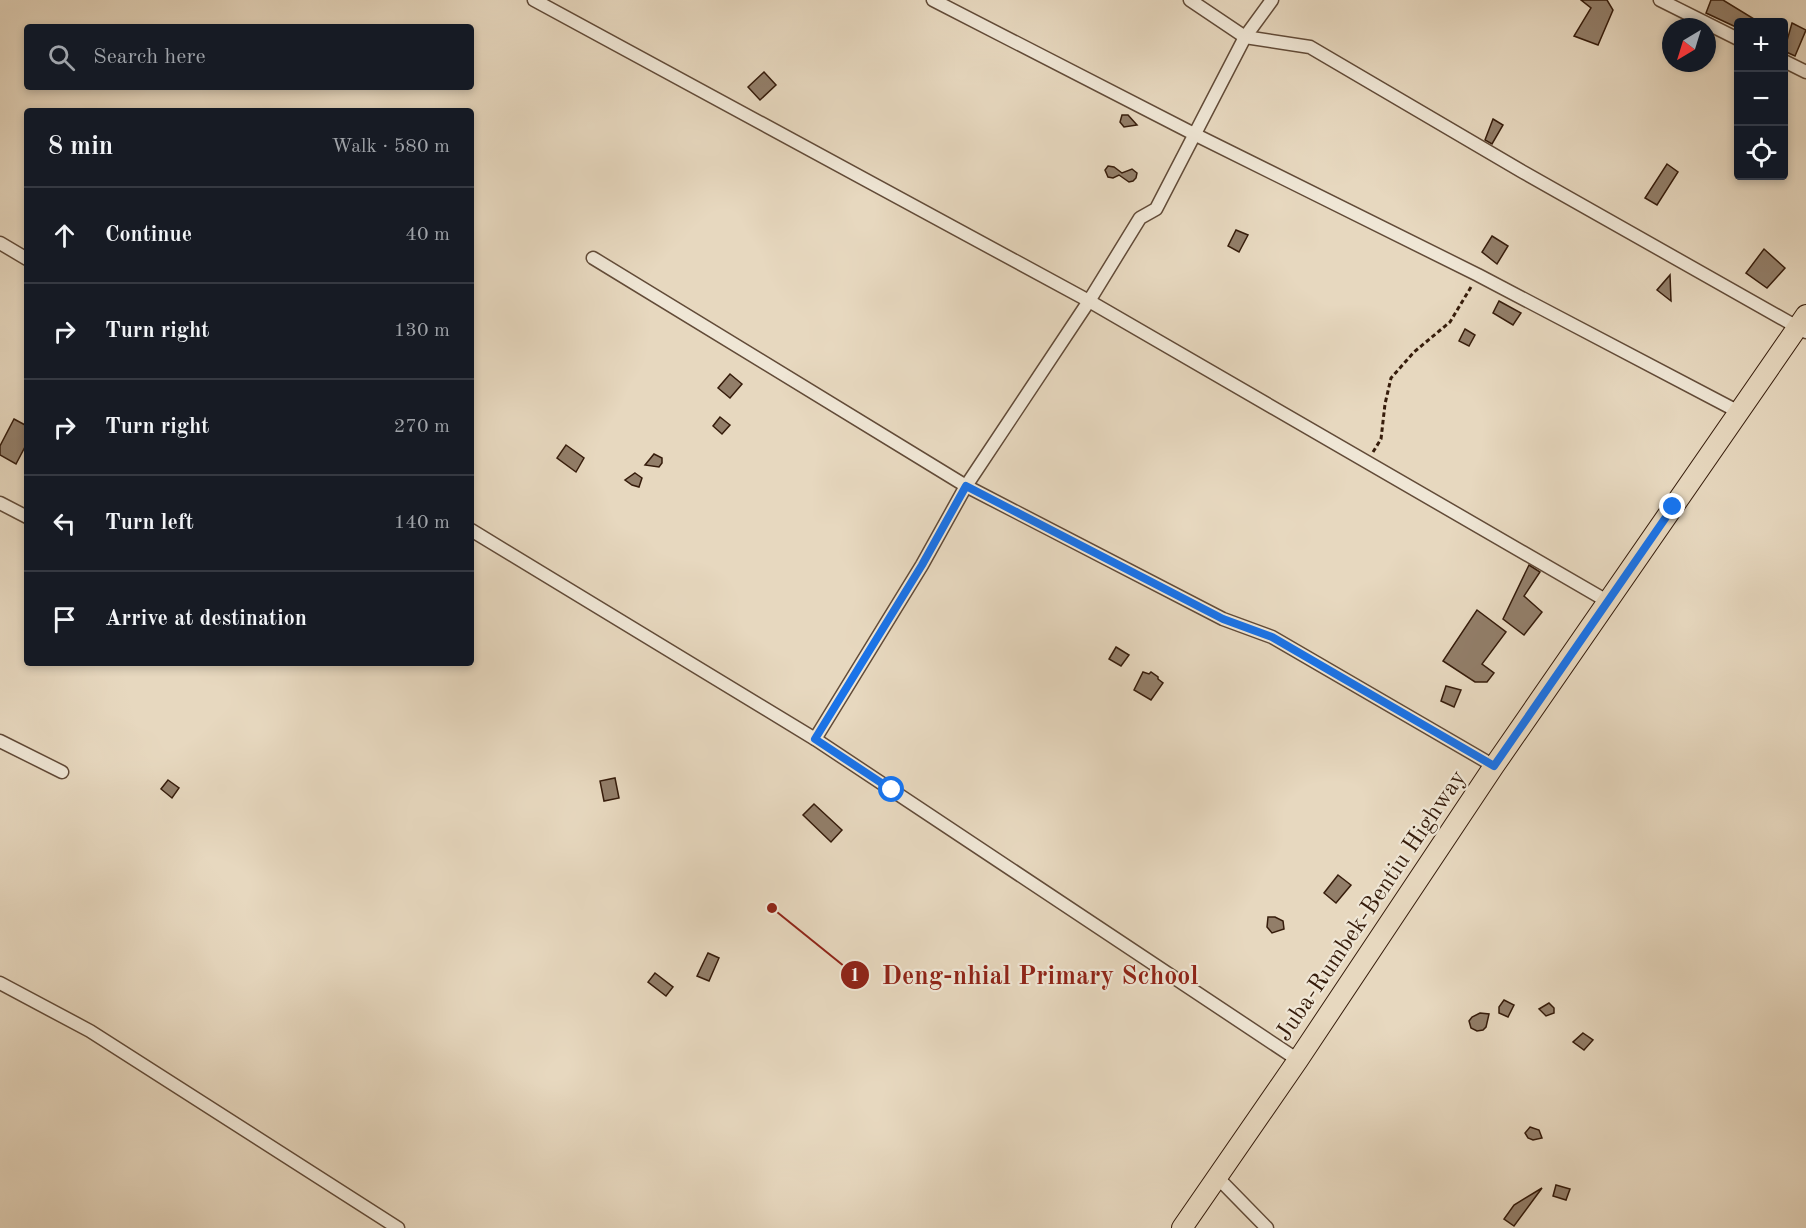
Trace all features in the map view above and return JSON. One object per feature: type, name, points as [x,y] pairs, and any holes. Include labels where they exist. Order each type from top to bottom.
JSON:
[{"type":"main road","name":"Juba-Rumbek-Bentiu Highway","points":[[1182,1228],[1607,601],[1739,412],[1803,325]]},
{"type":"street","points":[[534,0],[1089,301],[1607,601]]},
{"type":"street","points":[[933,0],[1196,135],[1478,274],[1739,412]]},
{"type":"street","points":[[1190,0],[1245,37],[1310,47],[1523,172],[1803,325]]},
{"type":"street","points":[[815,739],[922,565],[966,486],[1089,301],[1140,218],[1156,209],[1245,37],[1272,0]]},
{"type":"street","points":[[1660,0],[1734,37]]},
{"type":"street","points":[[1788,63],[1806,72]]},
{"type":"street","points":[[0,243],[24,257]]},
{"type":"street","points":[[593,258],[966,486],[1223,619],[1272,637],[1494,766]]},
{"type":"street","points":[[0,503],[24,515]]},
{"type":"street","points":[[474,532],[815,739],[1298,1060]]},
{"type":"street","points":[[0,741],[62,772]]},
{"type":"street","points":[[0,983],[90,1032],[398,1228]]},
{"type":"street","points":[[1218,1178],[1267,1228]]},
{"type":"path","points":[[1367,461],[1382,439],[1385,404],[1391,378],[1414,352],[1449,322],[1478,274]]},
{"type":"building","points":[[1581,0],[1607,0],[1613,10],[1598,45],[1574,36],[1591,8]]},
{"type":"building","points":[[1711,0],[1723,0],[1752,18],[1734,18],[1734,26],[1706,13]]},
{"type":"building","points":[[1792,23],[1806,30],[1795,56],[1788,53],[1788,37]]},
{"type":"building","points":[[764,72],[776,85],[760,100],[748,87]]},
{"type":"building","points":[[1122,115],[1128,115],[1137,125],[1124,127],[1120,122]]},
{"type":"building","points":[[1493,119],[1503,125],[1492,144],[1485,140]]},
{"type":"building","points":[[1667,164],[1678,172],[1657,205],[1645,198]]},
{"type":"building","points":[[1108,166],[1122,173],[1132,169],[1137,173],[1136,178],[1129,182],[1119,175],[1113,178],[1108,177],[1105,170]]},
{"type":"building","points":[[1236,230],[1248,235],[1239,252],[1228,246]]},
{"type":"building","points":[[1492,236],[1508,246],[1497,264],[1482,252]]},
{"type":"building","points":[[1764,249],[1785,268],[1767,288],[1746,273]]},
{"type":"building","points":[[1670,275],[1671,301],[1657,290]]},
{"type":"building","points":[[1499,301],[1521,313],[1513,325],[1493,313]]},
{"type":"building","points":[[1465,329],[1475,335],[1469,346],[1459,341]]},
{"type":"building","points":[[730,374],[742,384],[730,398],[718,388]]},
{"type":"building","points":[[720,417],[730,425],[722,434],[713,426]]},
{"type":"building","points":[[14,419],[24,424],[24,449],[16,464],[0,455],[0,446]]},
{"type":"building","points":[[566,445],[584,458],[576,472],[557,458]]},
{"type":"building","points":[[654,454],[662,458],[659,467],[645,465]]},
{"type":"building","points":[[635,473],[642,478],[639,487],[625,480]]},
{"type":"building","points":[[1529,565],[1540,572],[1524,596],[1542,612],[1524,635],[1503,619]]},
{"type":"building","points":[[1477,610],[1506,632],[1482,664],[1494,673],[1487,682],[1475,682],[1443,661]]},
{"type":"building","points":[[1116,647],[1129,655],[1121,666],[1109,659]]},
{"type":"building","points":[[1143,672],[1149,674],[1151,672],[1163,683],[1151,700],[1134,690]]},
{"type":"building","points":[[1446,686],[1461,690],[1454,707],[1441,701]]},
{"type":"building","points":[[615,778],[619,798],[604,801],[600,781]]},
{"type":"building","points":[[168,780],[179,788],[172,798],[161,789]]},
{"type":"building","points":[[814,804],[842,830],[831,842],[803,815]]},
{"type":"building","points":[[1338,875],[1351,885],[1336,903],[1324,893]]},
{"type":"building","points":[[1268,917],[1275,917],[1283,921],[1284,929],[1272,933],[1267,927]]},
{"type":"building","points":[[708,953],[719,958],[709,981],[697,976]]},
{"type":"building","points":[[655,973],[673,987],[666,996],[648,982]]},
{"type":"building","points":[[1504,1000],[1514,1005],[1508,1017],[1499,1013],[1499,1007]]},
{"type":"building","points":[[1549,1003],[1554,1008],[1554,1013],[1546,1016],[1539,1009]]},
{"type":"building","points":[[1480,1013],[1489,1014],[1486,1027],[1477,1031],[1471,1028],[1469,1021]]},
{"type":"building","points":[[1583,1033],[1593,1040],[1584,1050],[1573,1042]]},
{"type":"building","points":[[1530,1127],[1539,1130],[1542,1138],[1533,1140],[1528,1138],[1525,1133]]},
{"type":"building","points":[[1556,1185],[1570,1189],[1566,1200],[1553,1196]]},
{"type":"building","points":[[1542,1188],[1514,1226],[1504,1219],[1514,1205]]},
{"type":"place","name":"Deng-nhial Primary School","points":[[772,908]]},
{"type":"route","points":[[892,790],[815,739],[922,565],[966,486],[1223,619],[1272,637],[1494,766],[1673,507]]}]
